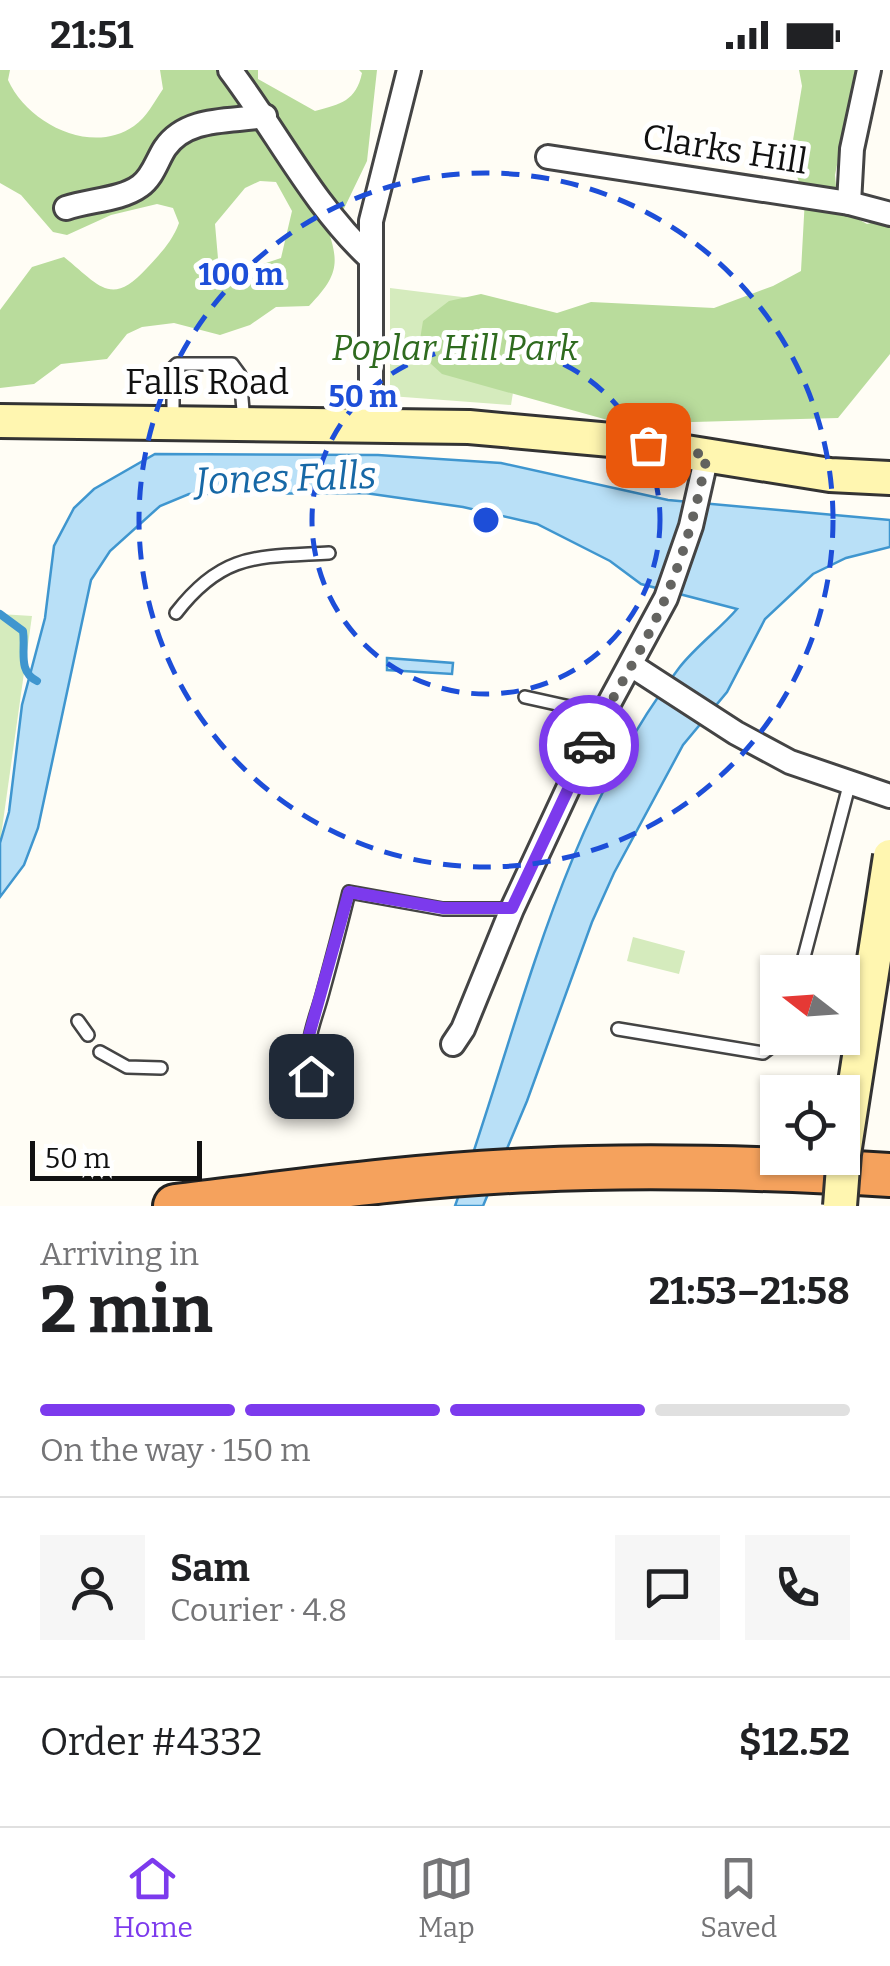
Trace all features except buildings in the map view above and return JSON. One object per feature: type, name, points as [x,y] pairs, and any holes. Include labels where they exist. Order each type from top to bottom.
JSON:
[{"type":"highway","points":[[175,1206],[429,1176],[530,1170],[762,1168],[890,1175]]},
{"type":"main road","name":"Falls Road","points":[[0,421],[469,426],[576,436],[704,470],[890,478]]},
{"type":"main road","points":[[840,1206],[844,1154],[890,856]]},
{"type":"street","points":[[230,70],[338,228],[370,258]]},
{"type":"street","points":[[371,423],[370,258],[377,187],[409,70]]},
{"type":"street","points":[[849,204],[852,148],[869,70]]},
{"type":"street","points":[[66,208],[141,186],[176,134],[190,127],[265,116]]},
{"type":"street","name":"Clarks Hill","points":[[548,157],[849,204],[890,214]]},
{"type":"street","points":[[452,1044],[464,1030],[512,908],[600,720],[652,627],[678,567],[704,470]]},
{"type":"street","points":[[631,665],[736,733],[790,762],[890,796]]},
{"type":"lane","points":[[173,422],[177,364],[232,364],[240,375],[244,422]]},
{"type":"lane","points":[[176,613],[192,593],[226,566],[272,556],[329,553]]},
{"type":"lane","points":[[526,698],[570,707],[600,720]]},
{"type":"lane","points":[[804,955],[850,782]]},
{"type":"lane","points":[[311,1076],[311,1022],[321,1000],[349,892],[443,908],[512,908]]},
{"type":"lane","points":[[78,1021],[88,1034]]},
{"type":"lane","points":[[618,1029],[760,1053]]},
{"type":"lane","points":[[100,1052],[127,1067],[161,1068]]},
{"type":"green space","points":[[0,70],[10,70],[8,80],[17,96],[45,121],[80,136],[99,138],[117,134],[143,118],[163,89],[160,70],[258,70],[258,79],[315,111],[351,95],[362,73],[359,70],[377,70],[367,161],[338,221],[325,221],[335,257],[327,284],[309,306],[276,307],[250,325],[220,335],[174,323],[142,327],[127,334],[107,359],[61,364],[34,384],[0,388],[0,310],[32,267],[64,257],[105,288],[124,287],[161,253],[179,223],[173,208],[157,204],[111,215],[67,235],[53,232],[21,195],[0,183]],"holes":[[[260,181],[276,182],[292,211],[281,258],[233,274],[219,270],[215,224],[245,188]]]},
{"type":"green space","points":[[799,70],[856,70],[835,175],[838,208],[867,224],[890,218],[890,354],[838,418],[622,424],[442,374],[418,352],[423,321],[449,301],[481,294],[557,313],[591,302],[714,308],[801,271],[805,198],[790,158],[802,86]]},
{"type":"green space","name":"Poplar Hill Park","points":[[390,288],[527,305],[511,405],[390,396]]},
{"type":"green space","points":[[0,614],[32,616],[0,843]]},
{"type":"green space","points":[[633,937],[685,951],[679,974],[627,961]]},
{"type":"water","name":"Jones Falls","points":[[155,454],[378,455],[501,463],[668,500],[890,520],[890,547],[846,558],[813,574],[765,619],[727,692],[683,745],[592,922],[527,1101],[483,1206],[455,1206],[546,928],[573,859],[638,728],[679,668],[737,609],[641,584],[610,561],[537,524],[463,507],[365,493],[189,494],[160,506],[110,551],[91,580],[38,828],[24,865],[0,897],[0,843],[9,812],[22,705],[45,618],[54,546],[74,508],[94,489]]},
{"type":"water","points":[[387,658],[453,663],[452,674],[387,670]]},
{"type":"waterway","points":[[0,614],[23,631],[25,666],[37,681]]},
{"type":"way so far","points":[[589,745],[666,598],[702,486],[707,455],[648,445]]},
{"type":"route","points":[[311,1076],[311,1022],[321,1000],[349,892],[443,908],[512,908],[589,745]]}]
